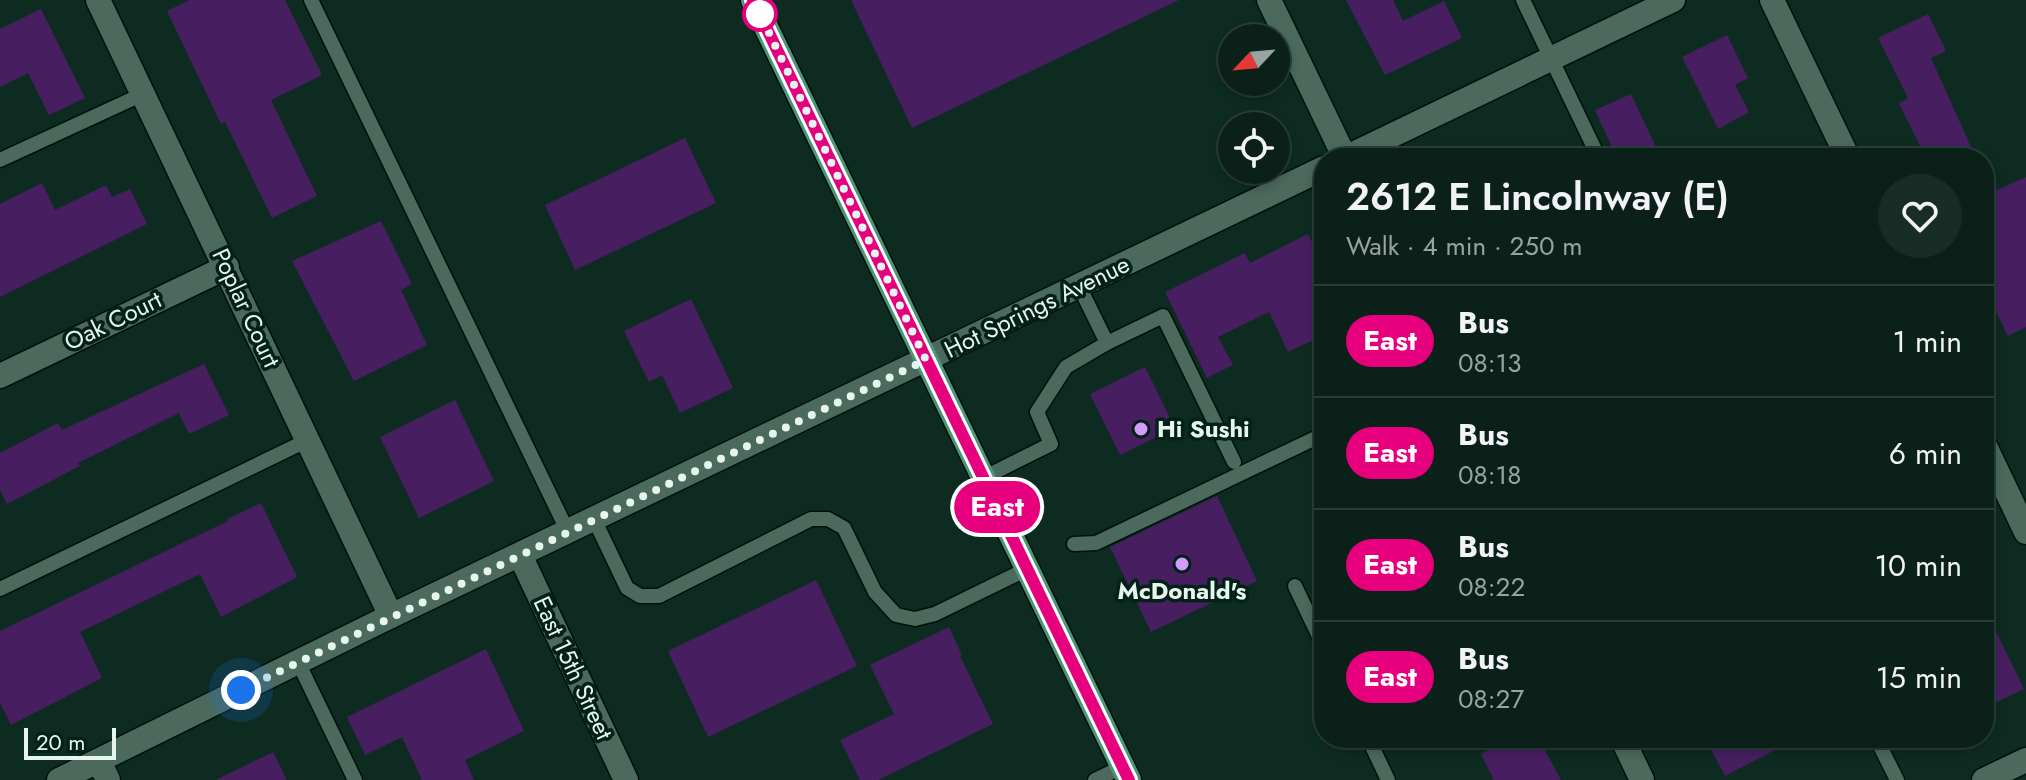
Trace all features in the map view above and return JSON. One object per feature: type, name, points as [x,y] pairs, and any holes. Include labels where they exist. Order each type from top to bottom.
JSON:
[{"type":"main road","points":[[753,0],[1126,773]]},
{"type":"street","name":"Poplar Court","points":[[98,0],[391,616]]},
{"type":"street","points":[[1269,0],[1340,148]]},
{"type":"street","points":[[1366,148],[1673,0]]},
{"type":"street","points":[[1772,0],[1843,148]]},
{"type":"street","name":"Hot Springs Avenue","points":[[59,780],[103,770],[298,662],[391,616],[1314,173]]},
{"type":"street","name":"Oak Court","points":[[0,376],[227,267]]},
{"type":"street","points":[[1994,465],[2026,532]]},
{"type":"street","name":"East 15th Street","points":[[520,555],[626,780]]},
{"type":"street","points":[[1627,748],[1642,780]]},
{"type":"street","points":[[1984,780],[2026,760]]},
{"type":"lane","points":[[311,0],[568,532]]},
{"type":"lane","points":[[1523,0],[1594,148]]},
{"type":"lane","points":[[0,160],[143,94]]},
{"type":"lane","points":[[1079,286],[1107,343]]},
{"type":"lane","points":[[983,478],[1051,444],[1037,412],[1066,367],[1163,316],[1234,462]]},
{"type":"lane","points":[[1074,544],[1096,543],[1314,439]]},
{"type":"lane","points":[[0,589],[308,440]]},
{"type":"lane","points":[[1307,442],[1314,444]]},
{"type":"lane","points":[[594,519],[627,588],[640,596],[659,596],[811,519],[828,519],[844,528],[875,592],[896,615],[915,619],[935,614],[1027,569]]},
{"type":"lane","points":[[1295,586],[1314,626]]},
{"type":"lane","points":[[298,662],[355,780]]},
{"type":"lane","points":[[1373,748],[1388,780]]},
{"type":"lane","points":[[1881,748],[1897,780]]},
{"type":"lane","points":[[1095,780],[1126,773]]},
{"type":"building","points":[[189,0],[285,0],[322,75],[271,100],[317,196],[272,218],[225,122],[221,124],[167,11]]},
{"type":"building","points":[[851,0],[1179,0],[912,128]]},
{"type":"building","points":[[1346,0],[1393,0],[1403,21],[1444,1],[1462,38],[1385,75]]},
{"type":"building","points":[[41,9],[85,98],[49,115],[28,73],[0,87],[0,29]]},
{"type":"building","points":[[1928,14],[1946,51],[1931,58],[1972,148],[1921,148],[1899,103],[1908,98],[1878,38]]},
{"type":"building","points":[[1727,35],[1748,78],[1735,85],[1749,112],[1718,129],[1682,57]]},
{"type":"building","points":[[1631,94],[1656,148],[1612,148],[1595,110]]},
{"type":"building","points":[[685,138],[716,203],[575,270],[545,205]]},
{"type":"building","points":[[2026,177],[2026,327],[2008,336],[1994,307],[1994,191]]},
{"type":"building","points":[[42,183],[55,210],[106,185],[112,197],[130,189],[147,224],[0,297],[0,204]]},
{"type":"building","points":[[381,221],[412,284],[401,290],[427,345],[354,381],[292,261]]},
{"type":"building","points":[[1308,234],[1314,246],[1314,340],[1288,352],[1269,312],[1218,337],[1233,365],[1207,378],[1165,292],[1245,253],[1250,263]]},
{"type":"building","points":[[691,299],[733,388],[680,413],[662,375],[649,382],[624,331]]},
{"type":"building","points":[[204,364],[229,415],[189,434],[179,413],[78,463],[80,466],[7,504],[0,490],[0,453],[58,423],[62,430]]},
{"type":"building","points":[[1145,367],[1175,428],[1120,455],[1090,394]]},
{"type":"building","points":[[455,400],[494,481],[419,518],[380,437]]},
{"type":"building","points":[[1217,496],[1257,581],[1151,632],[1110,547]]},
{"type":"building","points":[[261,503],[297,577],[221,617],[200,574],[80,632],[102,678],[11,725],[0,703],[0,631]]},
{"type":"building","points":[[816,580],[857,666],[708,737],[668,651]]},
{"type":"building","points":[[949,627],[993,724],[878,780],[860,780],[840,740],[894,714],[870,665]]},
{"type":"building","points":[[1994,628],[2024,689],[1994,703]]},
{"type":"building","points":[[486,649],[524,731],[465,760],[474,780],[422,780],[402,737],[365,755],[347,717]]},
{"type":"building","points":[[1493,748],[1543,748],[1561,780],[1494,780],[1481,754]]},
{"type":"building","points":[[1710,748],[1779,748],[1725,776]]},
{"type":"building","points":[[273,752],[287,780],[216,780]]},
{"type":"bus line","name":"East","points":[[753,0],[1129,780]]},
{"type":"place","name":"Hi Sushi","points":[[1141,429]]},
{"type":"place","name":"McDonald's","points":[[1182,564]]},
{"type":"route","points":[[241,690],[926,360],[760,14]]}]
